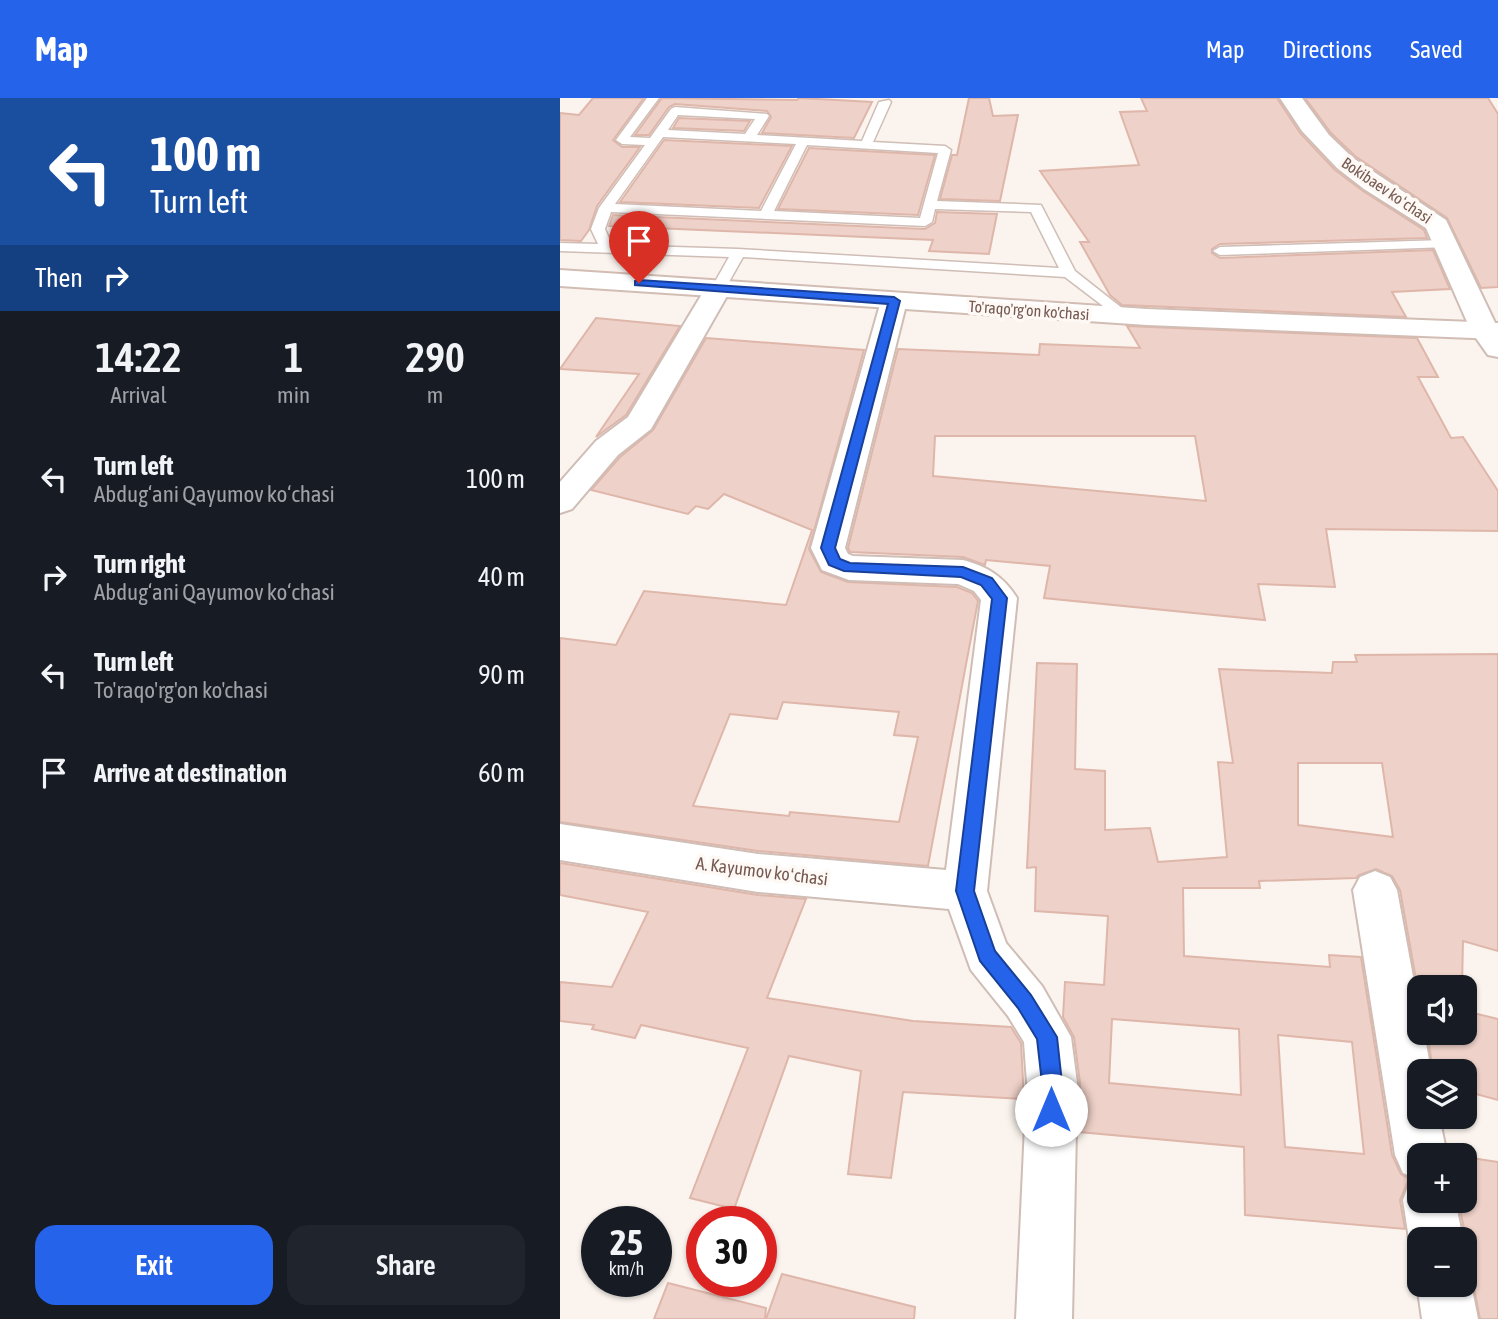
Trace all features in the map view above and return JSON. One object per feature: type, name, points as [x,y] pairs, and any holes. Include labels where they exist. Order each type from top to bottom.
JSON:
[{"type":"street","name":"Bokibaev koʻchasi","points":[[1290,98],[1302,118],[1326,147],[1386,192],[1424,212],[1437,225],[1444,244],[1494,337]]},
{"type":"street","name":"To'raqo'rg'on ko'chasi","points":[[560,278],[1125,316],[1494,337]]},
{"type":"street","points":[[560,502],[607,448],[640,423],[718,289]]},
{"type":"street","points":[[894,301],[828,548],[834,562],[849,568],[963,572],[986,582],[999,598],[965,891],[987,955],[1025,1001],[1047,1037],[1052,1083],[1044,1319]]},
{"type":"street","name":"A. Kayumov koʻchasi","points":[[560,842],[758,873],[965,891]]},
{"type":"street","points":[[1375,890],[1419,1143]]},
{"type":"street","points":[[1446,1297],[1450,1319]]},
{"type":"lane","points":[[606,208],[925,222],[945,150],[748,138],[655,137],[622,140],[653,98]]},
{"type":"lane","points":[[866,145],[885,103]]},
{"type":"lane","points":[[607,249],[598,229],[606,208],[675,111],[763,116],[748,138]]},
{"type":"lane","points":[[765,215],[803,142]]},
{"type":"lane","points":[[930,205],[1036,208],[1069,273],[1125,316]]},
{"type":"lane","points":[[1220,251],[1444,244]]},
{"type":"lane","points":[[560,247],[738,253],[1069,273]]},
{"type":"lane","points":[[718,289],[738,253]]},
{"type":"building","points":[[593,98],[644,98],[613,140],[622,147],[640,147],[597,206],[589,230],[581,241],[560,240],[560,113],[579,115]]},
{"type":"building","points":[[662,98],[799,98],[872,102],[854,138],[762,133],[771,117],[767,111],[675,104],[669,107],[649,135],[635,135]]},
{"type":"building","points":[[969,98],[989,98],[993,116],[1018,115],[1000,201],[940,199],[952,155],[957,155]]},
{"type":"building","points":[[1141,98],[1277,98],[1300,133],[1335,170],[1424,230],[1427,238],[1220,244],[1212,249],[1212,253],[1220,258],[1433,250],[1450,289],[1392,292],[1406,317],[1122,305],[1110,295],[1080,242],[1089,242],[1040,171],[1139,165],[1120,112],[1147,111]]},
{"type":"building","points":[[1305,98],[1488,98],[1498,114],[1498,287],[1481,288],[1447,218],[1355,156],[1331,133]]},
{"type":"building","points":[[679,118],[750,121],[744,131],[673,128]]},
{"type":"building","points":[[664,140],[792,146],[759,208],[620,202]]},
{"type":"building","points":[[809,148],[935,155],[918,215],[778,209]]},
{"type":"building","points":[[937,212],[997,214],[989,254],[929,251],[933,240],[609,226],[613,215],[925,229],[935,223]]},
{"type":"building","points":[[596,318],[680,326],[626,415],[596,437],[639,374],[560,369]]},
{"type":"building","points":[[1127,326],[1417,338],[1438,377],[1418,377],[1451,438],[1463,437],[1498,491],[1498,531],[1326,529],[1335,587],[1258,584],[1265,620],[1044,598],[1050,566],[986,560],[985,565],[963,557],[850,552],[848,548],[898,349],[1039,355],[1040,344],[1140,348]],"holes":[[[935,436],[1195,436],[1206,501],[933,476]]]},
{"type":"building","points":[[706,338],[864,350],[809,549],[821,572],[848,582],[957,587],[972,593],[978,601],[928,866],[758,851],[560,822],[560,638],[616,645],[644,591],[786,605],[812,530],[724,494],[708,509],[696,506],[688,514],[591,490],[620,457],[653,430]],"holes":[[[783,702],[899,712],[894,735],[918,737],[899,822],[790,812],[789,816],[693,806],[730,714],[777,719]]]},
{"type":"building","points":[[1498,654],[1498,951],[1463,941],[1462,975],[1415,975],[1400,890],[1392,876],[1376,869],[1356,878],[1259,881],[1260,888],[1183,888],[1184,956],[1330,967],[1329,955],[1361,957],[1392,1155],[1401,1174],[1407,1178],[1400,1200],[1405,1229],[1245,1215],[1244,1147],[1079,1132],[1080,1083],[1074,1037],[1063,1017],[1065,982],[1104,985],[1108,916],[1035,911],[1036,867],[1027,868],[1037,663],[1077,664],[1075,769],[1105,771],[1105,830],[1150,828],[1158,862],[1227,857],[1218,762],[1233,763],[1219,669],[1332,673],[1333,662],[1357,662],[1355,655]],"holes":[[[1298,763],[1382,763],[1393,837],[1298,825]],[[1112,1019],[1239,1029],[1241,1095],[1109,1083]],[[1278,1035],[1352,1042],[1364,1154],[1285,1147]]]},
{"type":"building","points":[[560,863],[758,895],[806,899],[767,998],[913,1021],[1011,1027],[1021,1043],[1024,1099],[903,1092],[891,1178],[848,1174],[861,1071],[789,1056],[735,1206],[722,1206],[690,1198],[748,1048],[641,1025],[635,1038],[592,1029],[594,1025],[560,1021],[560,982],[612,987],[648,912],[560,895]]},
{"type":"building","points":[[1477,1014],[1498,1019],[1498,1100],[1477,1094],[1477,1059],[1431,1059],[1429,1045],[1477,1045]]},
{"type":"building","points":[[1477,1159],[1498,1162],[1498,1319],[1480,1319],[1476,1297],[1477,1227],[1464,1227],[1461,1213],[1477,1213]]},
{"type":"building","points":[[782,1274],[915,1307],[914,1319],[766,1319],[774,1297],[777,1297]]},
{"type":"building","points":[[672,1284],[686,1288],[686,1297],[723,1297],[766,1308],[765,1319],[654,1319],[663,1297],[672,1297]]},
{"type":"route","points":[[639,283],[894,301],[828,548],[834,562],[849,568],[963,572],[986,582],[999,598],[965,891],[987,955],[1025,1001],[1047,1037],[1052,1083],[1051,1110]]}]
